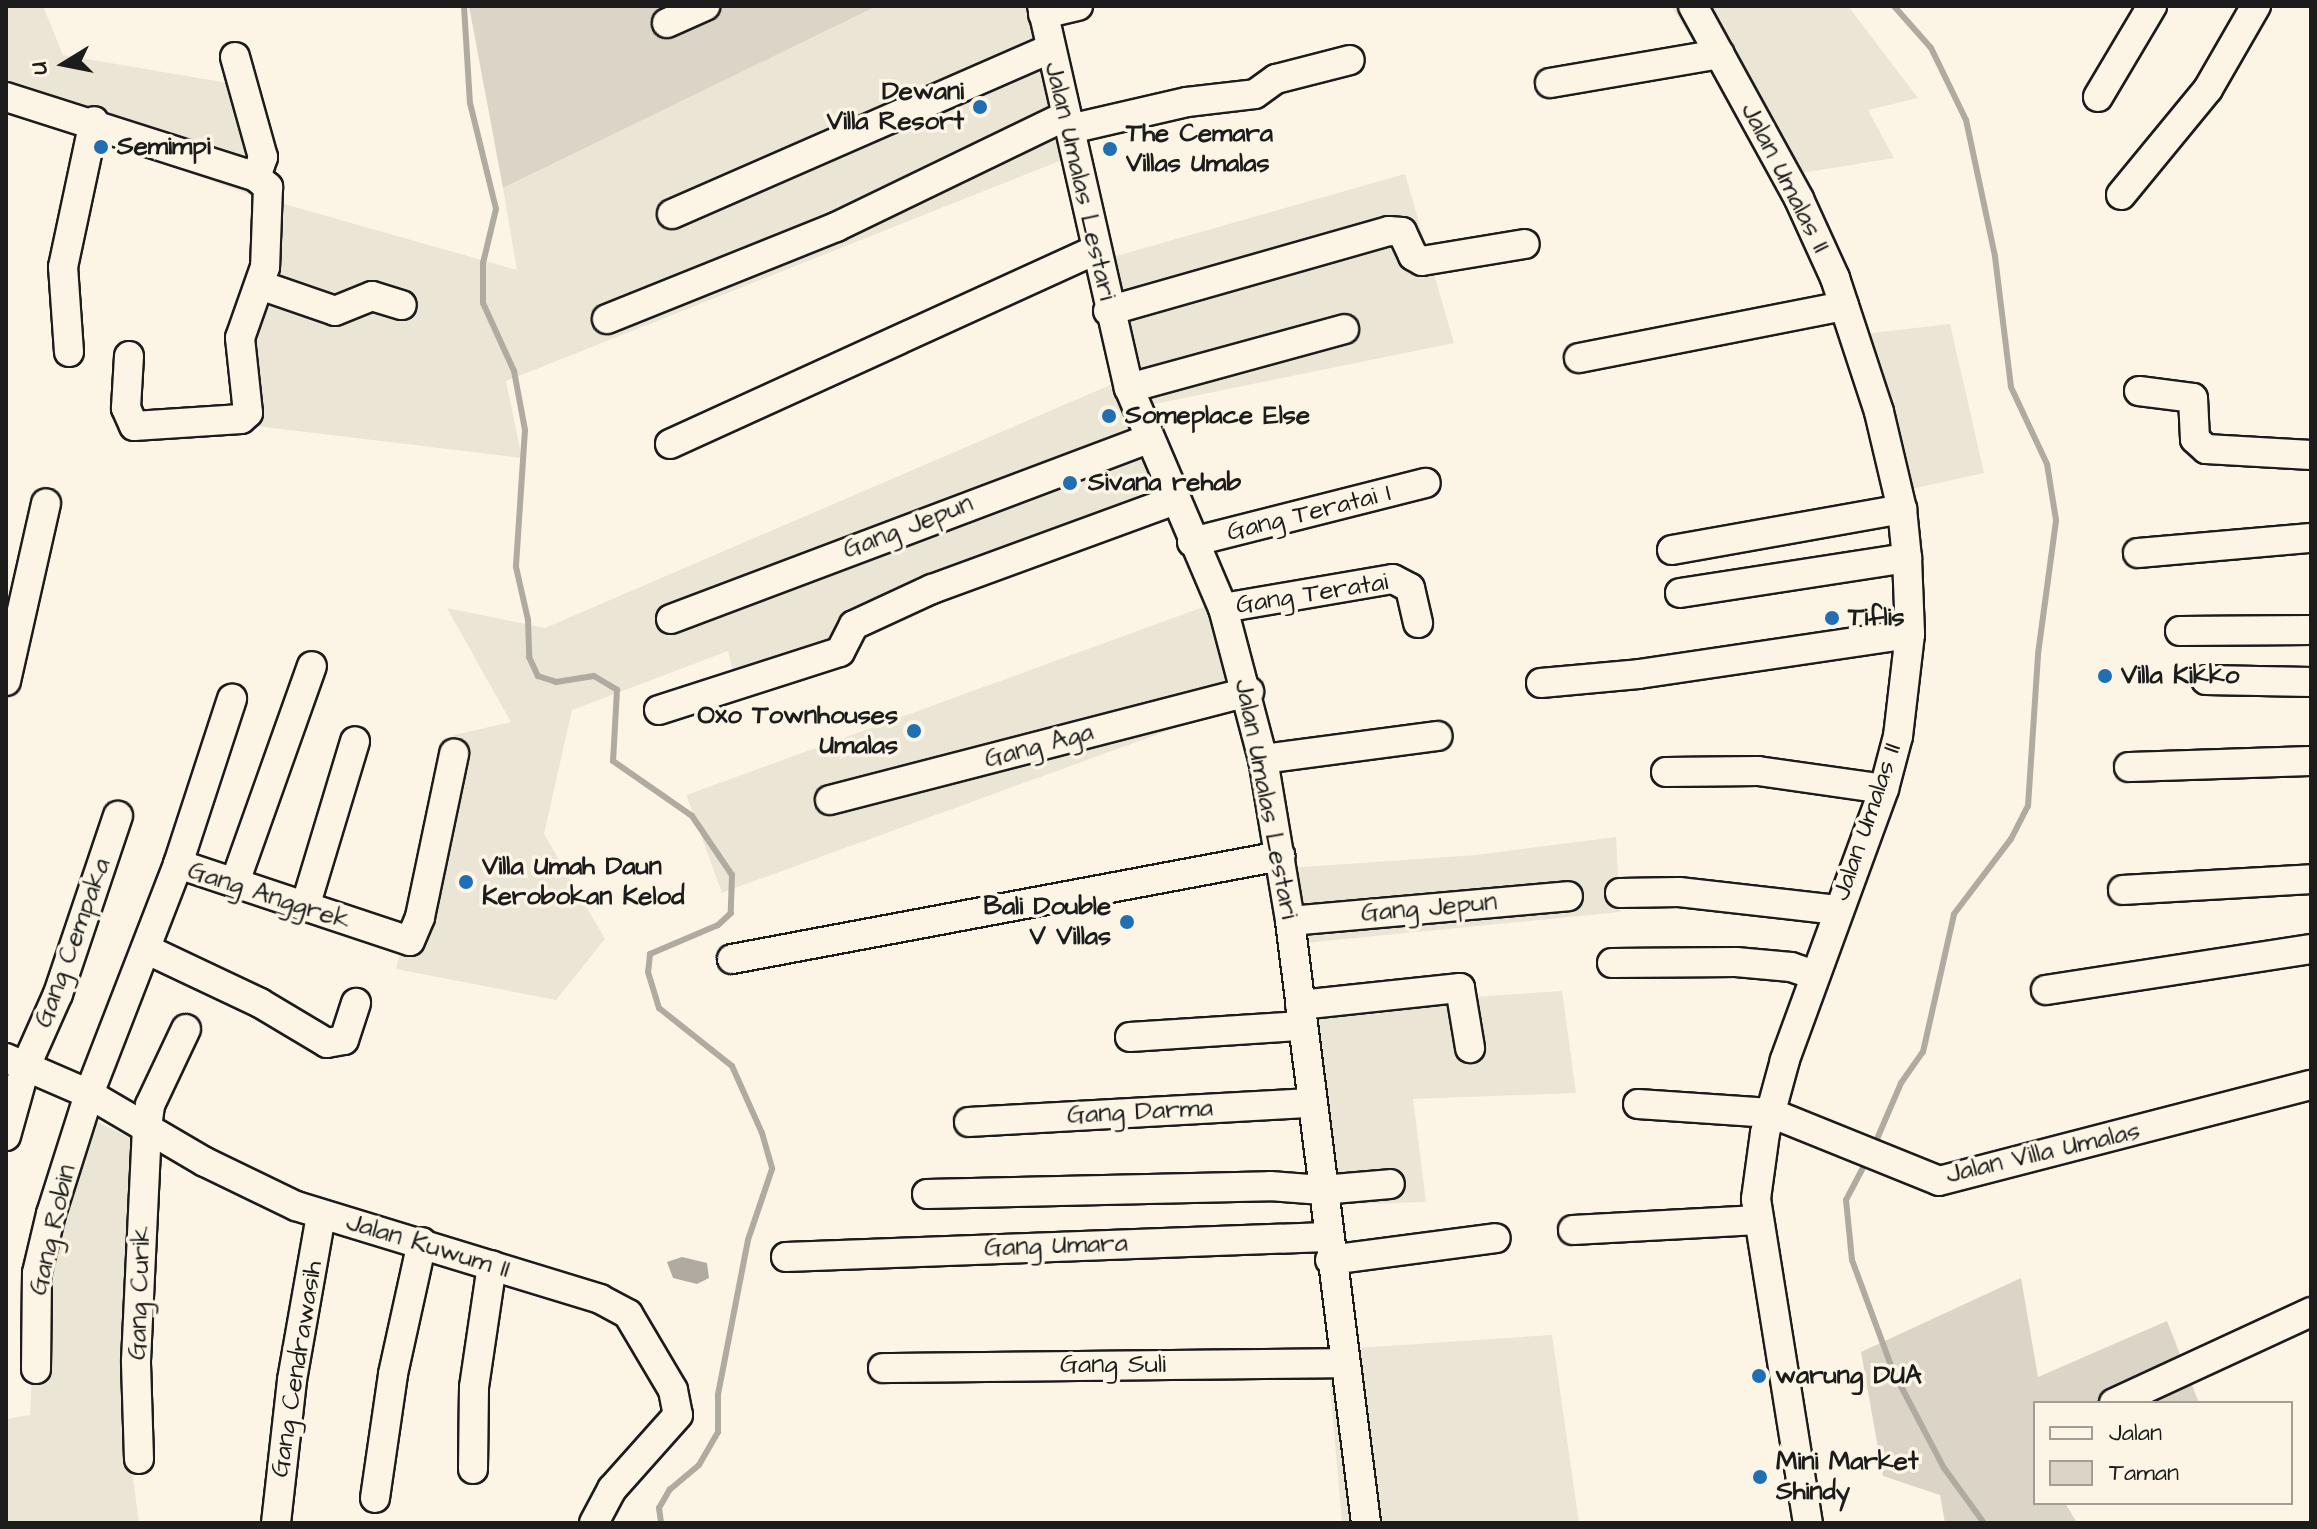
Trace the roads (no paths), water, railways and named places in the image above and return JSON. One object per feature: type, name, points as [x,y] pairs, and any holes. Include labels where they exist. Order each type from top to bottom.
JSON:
[{"type":"street","points":[[667,23],[705,6]]},
{"type":"street","points":[[1042,10],[1078,6]]},
{"type":"street","name":"Jalan Umalas II","points":[[1693,6],[1799,199],[1844,306],[1879,412],[1902,509],[1907,558],[1910,634],[1898,736],[1884,789],[1814,975],[1771,1113],[1759,1175],[1758,1220],[1808,1523]]},
{"type":"street","points":[[2098,97],[2152,6]]},
{"type":"street","points":[[2121,195],[2208,89],[2256,6]]},
{"type":"street","name":"Jalan Umalas Lestari","points":[[1042,10],[1108,311],[1129,388],[1173,501],[1223,608],[1249,692],[1290,921],[1328,1248],[1366,1523]]},
{"type":"street","points":[[672,214],[1050,49]]},
{"type":"street","points":[[1550,83],[1720,54]]},
{"type":"street","points":[[129,356],[126,408],[134,426],[241,419],[250,401],[240,338],[260,285],[263,157],[235,57]]},
{"type":"street","points":[[607,319],[836,227],[1068,123],[1187,102],[1255,94],[1276,79],[1350,60]]},
{"type":"street","points":[[6,97],[94,121],[263,186]]},
{"type":"street","points":[[69,352],[63,267],[94,121]]},
{"type":"street","points":[[1108,311],[1389,231],[1402,232],[1413,256],[1422,261],[1525,244]]},
{"type":"street","points":[[670,444],[1095,250]]},
{"type":"street","points":[[260,285],[335,311],[372,296],[402,305]]},
{"type":"street","points":[[1579,358],[1844,306]]},
{"type":"street","points":[[1129,388],[1344,329]]},
{"type":"street","points":[[2139,391],[2193,398],[2193,434],[2206,449],[2311,455]]},
{"type":"street","name":"Gang Jepun","points":[[671,619],[1148,439]]},
{"type":"street","name":"Gang Teratai I","points":[[1192,542],[1426,483]]},
{"type":"street","points":[[659,710],[840,652],[854,625],[906,601],[1173,501]]},
{"type":"street","points":[[6,681],[46,503]]},
{"type":"street","points":[[1672,550],[1902,509]]},
{"type":"street","points":[[2138,553],[2311,538]]},
{"type":"street","points":[[1680,593],[1907,558]]},
{"type":"street","name":"Gang Teratai","points":[[1223,608],[1393,579],[1410,588],[1418,623]]},
{"type":"street","points":[[2180,631],[2311,630]]},
{"type":"street","points":[[1541,683],[1639,674],[1910,634]]},
{"type":"street","points":[[235,882],[312,666]]},
{"type":"street","points":[[2206,680],[2311,682]]},
{"type":"street","name":"Gang Aga","points":[[830,800],[1249,692]]},
{"type":"street","points":[[178,864],[232,699]]},
{"type":"street","points":[[1263,759],[1437,736]]},
{"type":"street","points":[[305,907],[355,741]]},
{"type":"street","name":"Gang Anggrek","points":[[89,1094],[148,950],[178,864],[410,941],[420,917],[454,754]]},
{"type":"street","points":[[2129,767],[2311,761]]},
{"type":"street","points":[[1666,772],[1758,771],[1884,789]]},
{"type":"street","name":"Gang Cempaka","points":[[6,1136],[15,1063],[63,980],[118,816]]},
{"type":"street","points":[[732,959],[1280,856]]},
{"type":"street","points":[[2123,890],[2311,879]]},
{"type":"street","points":[[1620,893],[1679,892],[1837,910]]},
{"type":"street","name":"Gang Jepun","points":[[1290,921],[1568,896]]},
{"type":"street","points":[[2046,990],[2311,949]]},
{"type":"street","points":[[148,950],[260,1003],[327,1043],[344,1040],[356,1003]]},
{"type":"street","points":[[1612,963],[1736,962],[1791,967],[1814,975]]},
{"type":"street","points":[[1130,1037],[1301,1016],[1460,988],[1470,1048]]},
{"type":"street","name":"Gang Curik","points":[[139,1459],[136,1361],[147,1127],[150,1105],[186,1029]]},
{"type":"street","name":"Jalan Kuwum II","points":[[15,1063],[89,1094],[205,1162],[321,1215],[422,1242],[621,1309],[652,1351],[676,1397],[674,1421],[612,1489],[594,1523]]},
{"type":"street","name":"Jalan Villa Umalas","points":[[1638,1104],[1771,1113],[1929,1178],[1954,1180],[2311,1085]]},
{"type":"street","name":"Gang Robin","points":[[36,1369],[37,1273],[89,1094]]},
{"type":"street","name":"Gang Darma","points":[[969,1122],[1310,1103]]},
{"type":"street","points":[[927,1194],[1270,1186],[1322,1190],[1390,1184]]},
{"type":"street","name":"Gang Cendrawasih","points":[[276,1523],[292,1380],[321,1215]]},
{"type":"street","points":[[1573,1230],[1758,1220]]},
{"type":"street","name":"Gang Umara","points":[[786,1257],[1328,1248],[1496,1238]]},
{"type":"street","points":[[375,1498],[393,1374],[422,1242]]},
{"type":"street","points":[[473,1469],[474,1387],[492,1265]]},
{"type":"street","points":[[2118,1401],[2311,1312]]},
{"type":"street","name":"Gang Suli","points":[[883,1368],[1343,1363]]},
{"type":"waterway","points":[[464,6],[470,103],[496,209],[483,263],[483,303],[514,371],[525,430],[516,567],[528,620],[529,657],[538,676],[556,682],[594,676],[617,690],[613,761],[692,816],[732,875],[731,913],[718,925],[650,954],[648,972],[659,1008],[732,1066],[762,1133],[772,1169],[748,1240],[718,1395],[718,1432],[699,1465],[670,1489],[659,1508],[661,1523]]},
{"type":"waterway","points":[[1874,1146],[1901,1083],[1923,1052],[1954,914],[2011,839],[2028,806],[2038,654],[2056,520],[2047,464],[2011,387],[1995,256],[1966,120],[1931,48],[1894,6]]},
{"type":"waterway","points":[[1867,1160],[1846,1200],[1852,1260],[1893,1371],[1944,1468],[1984,1523]]},
{"type":"place","name":"Dewani Villa Resort","points":[[980,107]]},
{"type":"place","name":"Semimpi","points":[[101,147]]},
{"type":"place","name":"The Cemara Villas Umalas","points":[[1110,149]]},
{"type":"place","name":"Someplace Else","points":[[1109,416]]},
{"type":"place","name":"Sivana rehab","points":[[1070,483]]},
{"type":"place","name":"Tiflis","points":[[1832,618]]},
{"type":"place","name":"Villa Kikko","points":[[2105,676]]},
{"type":"place","name":"Oxo Townhouses Umalas","points":[[914,731]]},
{"type":"place","name":"Villa Umah Daun Kerobokan Kelod","points":[[466,882]]},
{"type":"place","name":"Bali Double V Villas","points":[[1127,922]]},
{"type":"place","name":"warung DUA","points":[[1759,1376]]},
{"type":"place","name":"Mini Market Shindy","points":[[1760,1477]]}]
